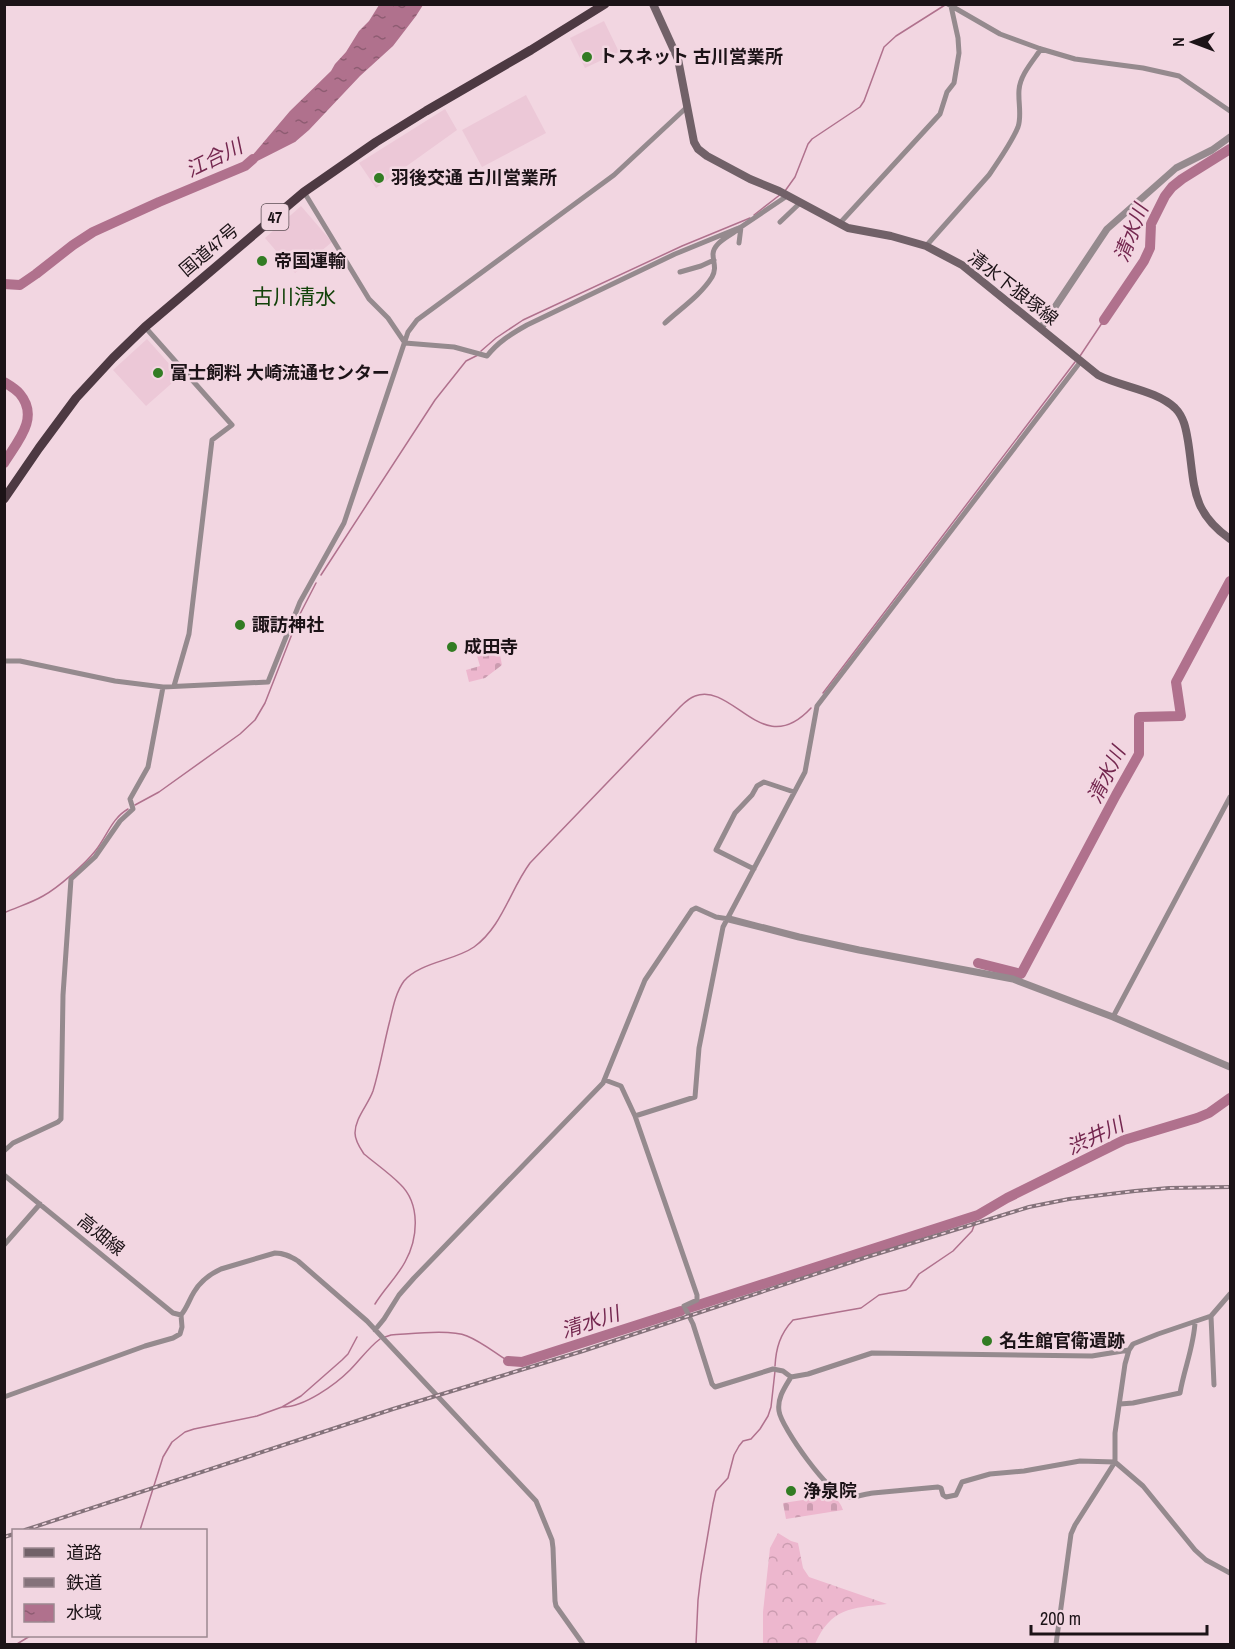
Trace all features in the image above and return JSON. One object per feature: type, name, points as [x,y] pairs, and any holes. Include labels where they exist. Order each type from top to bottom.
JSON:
[{"type":"highway","name":"国道47号","points":[[4,499],[76,398],[112,358],[145,327],[304,192],[376,142],[604,4]]},
{"type":"main road","name":"清水下狼塚線","points":[[653,4],[678,59],[694,142],[698,149],[750,179],[848,228],[891,236],[926,246],[962,265],[1098,375],[1111,382],[1166,401],[1179,412],[1184,420],[1195,493],[1199,504],[1211,523],[1230,539]]},
{"type":"street","points":[[949,5],[1000,34],[1041,49],[1075,59],[1143,68],[1179,76],[1230,111]]},
{"type":"street","points":[[840,224],[940,114],[947,92],[954,83],[959,53],[958,38],[949,5]]},
{"type":"street","points":[[926,246],[996,166],[1018,127],[1021,82],[1041,49]]},
{"type":"street","points":[[4,661],[20,661],[115,681],[163,687],[268,682],[300,602],[344,523],[408,332],[417,320],[614,175],[687,107]]},
{"type":"street","points":[[1041,328],[1107,229],[1176,168],[1212,150],[1230,137]]},
{"type":"street","points":[[304,192],[369,298],[405,343],[454,348],[487,356],[507,336],[526,325],[665,258],[741,227]]},
{"type":"street","points":[[665,323],[711,278],[715,269],[713,253],[720,242],[734,234],[784,194]]},
{"type":"street","points":[[780,222],[800,203]]},
{"type":"street","points":[[740,243],[741,227]]},
{"type":"street","points":[[680,272],[714,260]]},
{"type":"street","points":[[145,327],[232,424],[212,440],[189,634],[174,686]]},
{"type":"street","points":[[635,1116],[695,1097],[699,1048],[723,927],[805,772],[817,706],[1079,360]]},
{"type":"street","points":[[4,1150],[13,1143],[61,1119],[63,995],[71,882],[74,876],[95,857],[120,821],[133,809],[130,798],[148,767],[163,687]]},
{"type":"street","points":[[754,869],[716,850],[735,813],[760,783],[764,782],[794,792]]},
{"type":"street","points":[[1113,1017],[1230,797]]},
{"type":"street","points":[[375,1330],[399,1295],[414,1278],[459,1234],[604,1080],[645,980],[692,910],[696,908],[716,917],[799,937],[1013,979],[1113,1017],[1230,1067]]},
{"type":"street","points":[[604,1080],[621,1086],[635,1116],[697,1295],[697,1300],[684,1306],[693,1324],[712,1384],[715,1387],[776,1369],[791,1377],[808,1374],[872,1353],[1092,1356],[1129,1350]]},
{"type":"street","name":"高畑線","points":[[4,1175],[173,1313],[181,1315]]},
{"type":"street","points":[[4,1245],[40,1204]]},
{"type":"street","points":[[4,1397],[173,1338],[180,1334],[183,1327],[181,1315],[187,1308],[195,1290],[213,1273],[274,1253],[281,1253],[298,1261],[375,1330],[536,1501],[554,1548],[556,1606],[583,1644]]},
{"type":"street","points":[[1056,1644],[1071,1534],[1115,1462],[1115,1433],[1129,1350],[1134,1344],[1150,1337],[1211,1316],[1230,1294]]},
{"type":"street","points":[[1211,1316],[1214,1385]]},
{"type":"street","points":[[1120,1404],[1180,1393],[1192,1349],[1195,1322]]},
{"type":"street","points":[[791,1377],[779,1404],[779,1413],[784,1426],[814,1468],[838,1494],[847,1498],[870,1493],[938,1487],[946,1497],[956,1495],[962,1482],[990,1474],[1024,1472],[1080,1461],[1115,1462],[1143,1486],[1195,1550],[1206,1560],[1230,1574]]},
{"type":"shaded area","points":[[604,21],[619,52],[585,68],[570,38]]},
{"type":"shaded area","points":[[526,95],[546,133],[482,167],[462,130]]},
{"type":"shaded area","points":[[445,109],[457,130],[376,188],[359,163]]},
{"type":"shaded area","points":[[301,206],[332,242],[295,273],[265,238]]},
{"type":"shaded area","points":[[147,339],[180,376],[146,406],[113,370]]},
{"type":"green space","points":[[499,650],[502,665],[485,678],[469,682],[466,670],[480,666],[477,656]]},
{"type":"green space","points":[[826,1489],[838,1500],[843,1510],[786,1519],[783,1503],[803,1500],[804,1493]]},
{"type":"green space","points":[[778,1533],[798,1543],[803,1568],[809,1577],[887,1604],[853,1609],[835,1617],[821,1632],[815,1644],[763,1644],[763,1612],[770,1548]]},
{"type":"water","points":[[379,5],[423,5],[393,46],[360,76],[309,130],[295,142],[240,170],[290,111],[331,71]]},
{"type":"waterway","points":[[785,191],[795,177],[812,139],[860,107],[884,47],[896,36],[945,5]]},
{"type":"waterway","name":"清水川","points":[[1104,320],[1144,261],[1150,248],[1151,224],[1165,196],[1182,179],[1230,149]]},
{"type":"waterway","name":"江合川","points":[[4,284],[20,285],[93,232],[245,166],[253,159]]},
{"type":"waterway","points":[[754,215],[781,194]]},
{"type":"waterway","points":[[481,351],[523,320],[682,246],[750,218]]},
{"type":"waterway","points":[[1080,356],[1104,320]]},
{"type":"waterway","points":[[321,575],[435,400],[466,361],[478,355]]},
{"type":"waterway","points":[[823,693],[1075,362]]},
{"type":"waterway","points":[[4,382],[20,394],[26,403],[28,412],[24,430],[4,463]]},
{"type":"waterway","name":"清水川","points":[[978,963],[1021,974],[1139,754],[1139,717],[1181,716],[1176,682],[1230,581]]},
{"type":"waterway","points":[[135,805],[159,792],[240,734],[255,720],[265,703],[299,616],[316,583]]},
{"type":"waterway","points":[[375,1304],[402,1267],[409,1253],[415,1232],[414,1211],[407,1192],[364,1154],[355,1133],[357,1122],[373,1091],[394,1005],[404,981],[419,970],[466,952],[484,939],[499,919],[530,863],[689,699],[709,695],[723,699],[749,717],[763,724],[778,727],[794,722],[811,708]]},
{"type":"waterway","points":[[4,913],[38,898],[64,881],[100,845],[114,822],[128,809]]},
{"type":"waterway","name":"渋井川","points":[[689,1308],[978,1215],[1007,1198],[1124,1140],[1197,1118],[1209,1113],[1230,1098]]},
{"type":"waterway","points":[[775,1366],[780,1342],[793,1320],[861,1308],[879,1295],[906,1290],[919,1274],[953,1251],[972,1231],[978,1215]]},
{"type":"waterway","name":"清水川","points":[[508,1361],[522,1362],[681,1311]]},
{"type":"waterway","points":[[385,1337],[430,1332],[460,1334],[478,1341],[508,1361]]},
{"type":"waterway","points":[[140,1529],[163,1457],[172,1442],[185,1432],[194,1429],[257,1416],[282,1407],[301,1396],[342,1360],[357,1337]]},
{"type":"waterway","points":[[283,1407],[300,1403],[328,1388],[350,1370],[380,1339]]},
{"type":"waterway","points":[[696,1644],[701,1575],[716,1491],[728,1478],[734,1455],[739,1446],[743,1441],[751,1439],[768,1416],[775,1371]]},
{"type":"waterway","points":[[17,1644],[28,1637]]},
{"type":"railway","points":[[28,1529],[393,1409],[583,1351],[867,1257],[1029,1207],[1069,1199],[1135,1191],[1230,1187]]},
{"type":"railway","points":[[4,1537],[12,1535]]},
{"type":"place","name":"トスネット 古川営業所","points":[[587,57]]},
{"type":"place","name":"羽後交通 古川営業所","points":[[379,178]]},
{"type":"place","name":"帝国運輸","points":[[262,261]]},
{"type":"place","name":"富士飼料 大崎流通センター","points":[[158,373]]},
{"type":"place","name":"諏訪神社","points":[[240,625]]},
{"type":"place","name":"成田寺","points":[[452,647]]},
{"type":"place","name":"名生館官衛遺跡","points":[[987,1341]]},
{"type":"place","name":"浄泉院","points":[[791,1491]]},
{"type":"district","name":"古川清水","points":[[294,297]]}]
